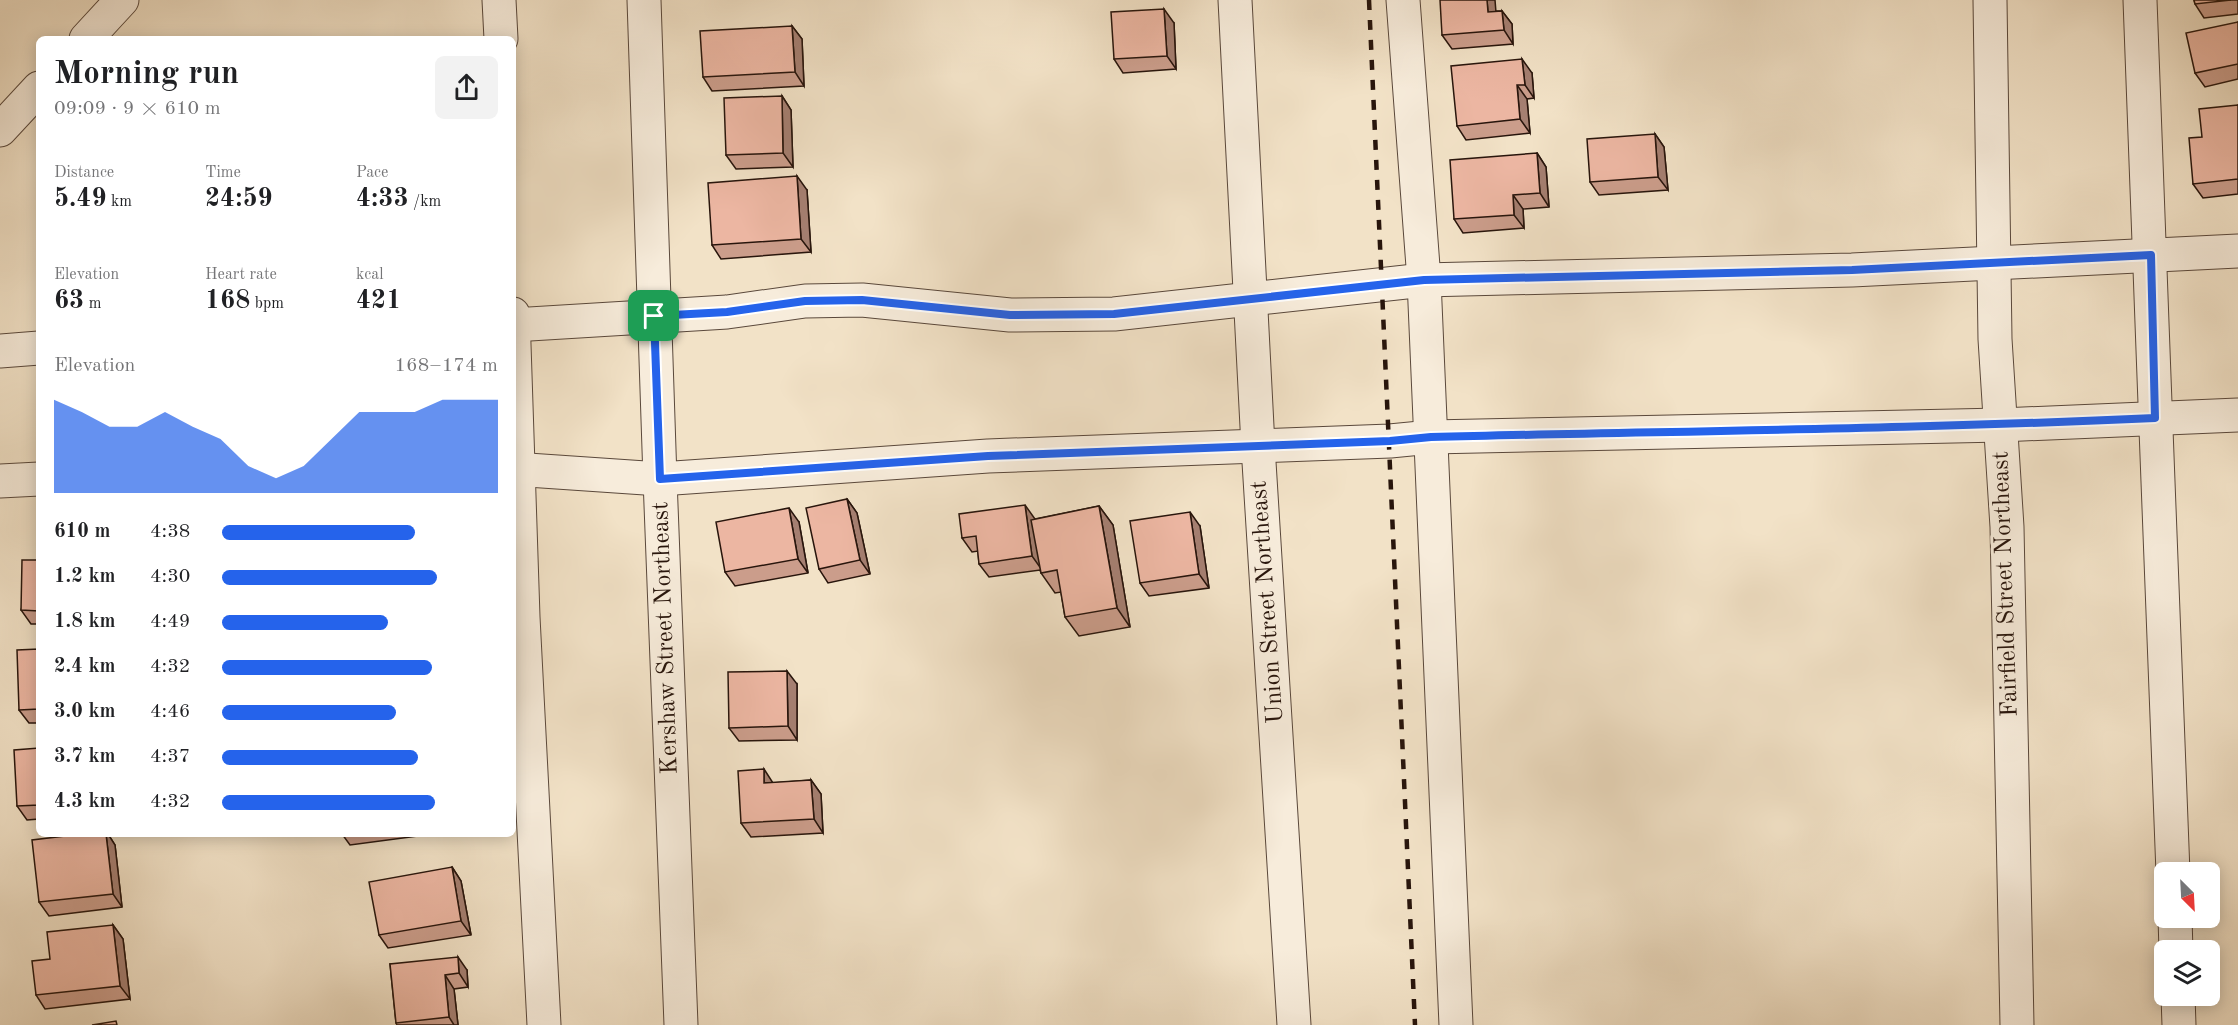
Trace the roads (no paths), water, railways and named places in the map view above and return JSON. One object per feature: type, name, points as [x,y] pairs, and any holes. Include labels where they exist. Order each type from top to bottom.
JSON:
[{"type":"street","points":[[89,36],[122,0]]},
{"type":"street","points":[[499,0],[501,36]]},
{"type":"street","name":"Kershaw Street Northeast","points":[[644,0],[681,1025]]},
{"type":"street","name":"Union Street Northeast","points":[[1235,0],[1258,446],[1294,1025]]},
{"type":"street","points":[[1403,0],[1424,280],[1456,1025]]},
{"type":"street","name":"Fairfield Street Northeast","points":[[1990,0],[1995,339],[2007,527],[2016,1025]]},
{"type":"street","points":[[2140,0],[2173,862]]},
{"type":"street","points":[[0,130],[36,91]]},
{"type":"street","points":[[516,324],[727,312],[805,301],[862,300],[1010,315],[1114,314],[1424,280],[1852,270],[2238,251]]},
{"type":"street","points":[[0,351],[36,348]]},
{"type":"street","points":[[544,1025],[516,469],[660,479],[988,456],[1390,441],[1431,437],[1842,426],[2001,425],[2238,416]]},
{"type":"street","points":[[0,481],[36,479]]},
{"type":"street","points":[[2178,1006],[2179,1025]]},
{"type":"railway","points":[[1369,0],[1415,1025]]}]
